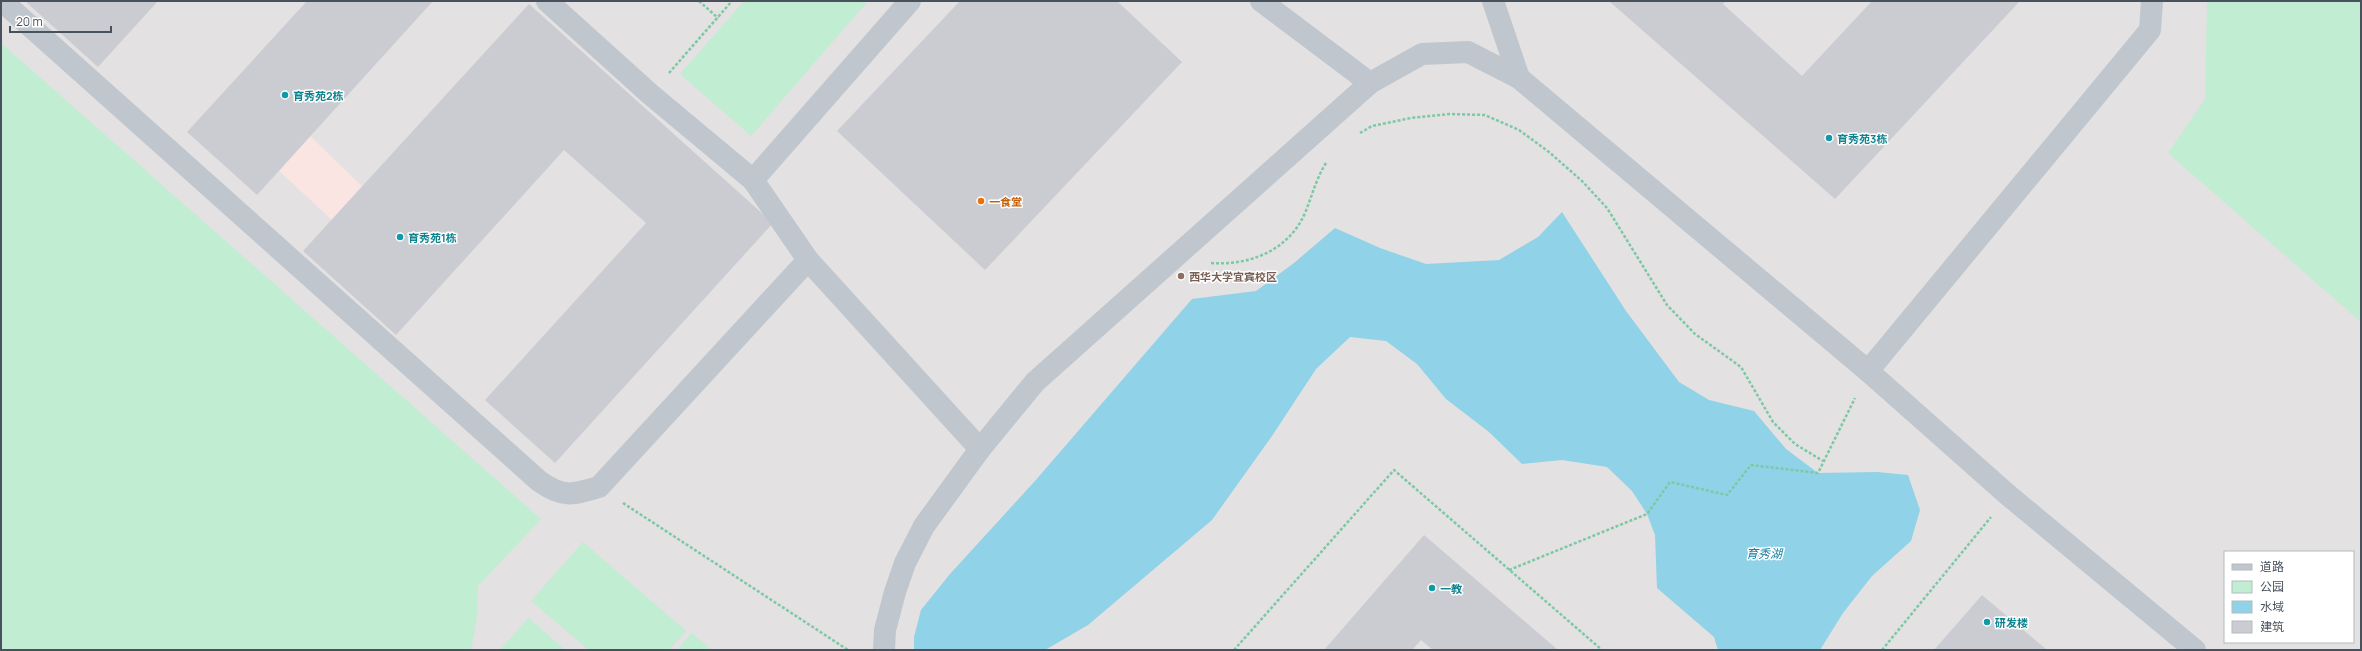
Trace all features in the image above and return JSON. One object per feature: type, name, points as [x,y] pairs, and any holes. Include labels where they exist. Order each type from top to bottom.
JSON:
[{"type":"street","points":[[2,1],[539,481],[555,492],[575,494],[599,487],[808,260]]},
{"type":"street","points":[[547,1],[650,94],[753,180],[808,260],[980,449]]},
{"type":"street","points":[[753,180],[910,1]]},
{"type":"street","points":[[1261,1],[1370,83]]},
{"type":"street","points":[[1493,1],[1519,78]]},
{"type":"street","points":[[1868,372],[2150,30],[2152,1]]},
{"type":"street","points":[[884,650],[885,630],[905,563],[924,526],[980,449],[1035,382],[1184,247],[1370,83],[1422,54],[1468,52],[1519,78],[1868,372],[2008,495],[2195,650]]},
{"type":"path","points":[[699,1],[718,18]]},
{"type":"path","points":[[650,94],[732,1]]},
{"type":"path","points":[[1354,136],[1372,126],[1410,118],[1449,114],[1485,115],[1519,130],[1549,152],[1582,181],[1606,208],[1667,305],[1695,334],[1741,367],[1759,393],[1773,422],[1795,444],[1823,462]]},
{"type":"path","points":[[1184,247],[1198,262],[1222,264],[1252,259],[1273,251],[1292,236],[1305,213],[1314,186],[1330,158]]},
{"type":"path","points":[[1510,570],[1647,514],[1670,482],[1727,495],[1751,465],[1818,473],[1868,372]]},
{"type":"path","points":[[1234,650],[1394,470],[1602,650]]},
{"type":"path","points":[[599,487],[848,650]]},
{"type":"path","points":[[1882,650],[2008,495]]},
{"type":"shaded area","name":"西华大学宜宾校区","points":[[1,1],[2361,1],[2361,650],[1,650]]},
{"type":"shaded area","points":[[310,136],[362,186],[332,220],[279,171]]},
{"type":"green space","points":[[744,1],[868,1],[751,136],[680,74]]},
{"type":"green space","points":[[2207,1],[2361,1],[2361,322],[2168,153],[2205,99]]},
{"type":"green space","points":[[1,43],[541,519],[478,586],[477,619],[471,650],[1,650]]},
{"type":"green space","points":[[583,542],[686,631],[669,650],[589,650],[531,601]]},
{"type":"green space","points":[[529,618],[565,650],[500,650]]},
{"type":"green space","points":[[692,633],[711,650],[677,650]]},
{"type":"water","name":"育秀湖","points":[[1562,212],[1626,311],[1679,382],[1709,400],[1754,411],[1786,449],[1818,473],[1877,472],[1908,475],[1920,510],[1911,541],[1872,576],[1843,613],[1820,650],[1718,650],[1714,637],[1657,588],[1655,535],[1647,514],[1632,491],[1607,467],[1562,460],[1522,464],[1489,432],[1446,399],[1417,364],[1386,341],[1350,337],[1316,369],[1272,436],[1212,520],[1088,625],[1045,650],[914,650],[914,637],[921,610],[950,574],[1035,481],[1192,299],[1256,291],[1294,263],[1335,228],[1380,248],[1426,264],[1499,260],[1538,237]]},
{"type":"building","points":[[25,1],[158,1],[98,67]]},
{"type":"building","name":"育秀苑2栋","points":[[307,1],[433,1],[257,195],[187,132]]},
{"type":"building","name":"一食堂","points":[[960,1],[1117,1],[1182,62],[985,270],[837,131]]},
{"type":"building","name":"育秀苑3栋","points":[[1609,1],[1725,1],[1723,4],[1802,76],[1872,1],[2020,1],[1835,199]]},
{"type":"building","name":"育秀苑1栋","points":[[529,4],[773,223],[555,463],[485,400],[646,223],[564,150],[396,335],[303,251]]},
{"type":"building","name":"一教","points":[[1424,535],[1558,650],[1433,650],[1421,640],[1412,650],[1324,650]]},
{"type":"building","name":"研发楼","points":[[1982,595],[2047,650],[1934,650]]},
{"type":"place","name":"育秀苑2栋","points":[[285,95]]},
{"type":"place","name":"育秀苑3栋","points":[[1829,138]]},
{"type":"place","name":"一食堂","points":[[981,201]]},
{"type":"place","name":"育秀苑1栋","points":[[400,237]]},
{"type":"place","name":"西华大学宜宾校区","points":[[1181,276]]},
{"type":"place","name":"一教","points":[[1432,588]]},
{"type":"place","name":"研发楼","points":[[1987,622]]}]
